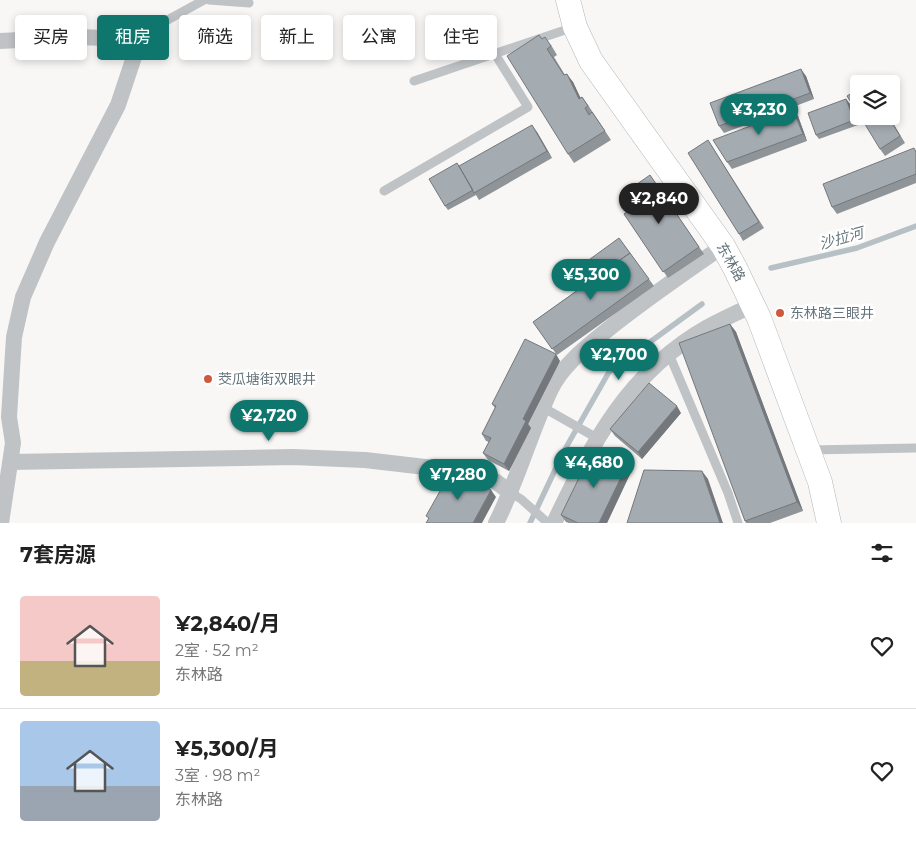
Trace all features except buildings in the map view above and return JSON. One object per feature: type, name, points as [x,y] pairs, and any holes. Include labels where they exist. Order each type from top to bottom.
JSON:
[{"type":"street","name":"东林路","points":[[568,0],[575,27],[591,61],[723,246],[753,305],[820,482],[829,523]]},
{"type":"street","points":[[0,41],[97,38]]},
{"type":"street","points":[[1,523],[13,443],[9,417],[14,337],[23,297],[47,242],[118,105],[133,60]]},
{"type":"street","points":[[496,523],[516,496],[544,408],[552,388],[561,373],[582,351],[636,306],[723,246]]},
{"type":"street","points":[[548,522],[585,458],[591,434],[622,401],[669,354],[708,327],[753,305]]},
{"type":"street","points":[[10,462],[293,457],[365,460],[477,473],[516,496]]},
{"type":"lane","points":[[169,18],[204,0]]},
{"type":"lane","points":[[209,0],[249,3]]},
{"type":"lane","points":[[497,53],[575,27]]},
{"type":"lane","points":[[384,190],[528,107],[497,57]]},
{"type":"lane","points":[[414,81],[477,60]]},
{"type":"lane","points":[[669,354],[728,493],[738,523]]},
{"type":"lane","points":[[544,408],[591,434]]},
{"type":"lane","points":[[808,450],[916,448]]},
{"type":"lane","points":[[516,496],[548,522]]},
{"type":"waterway","name":"沙拉河","points":[[771,268],[857,248],[916,226]]},
{"type":"waterway","name":"沙拉河","points":[[530,523],[564,451],[609,372],[702,304]]},
{"type":"place","name":"东林路三眼井","points":[[780,313]]},
{"type":"place","name":"茭瓜塘街双眼井","points":[[208,379]]}]
